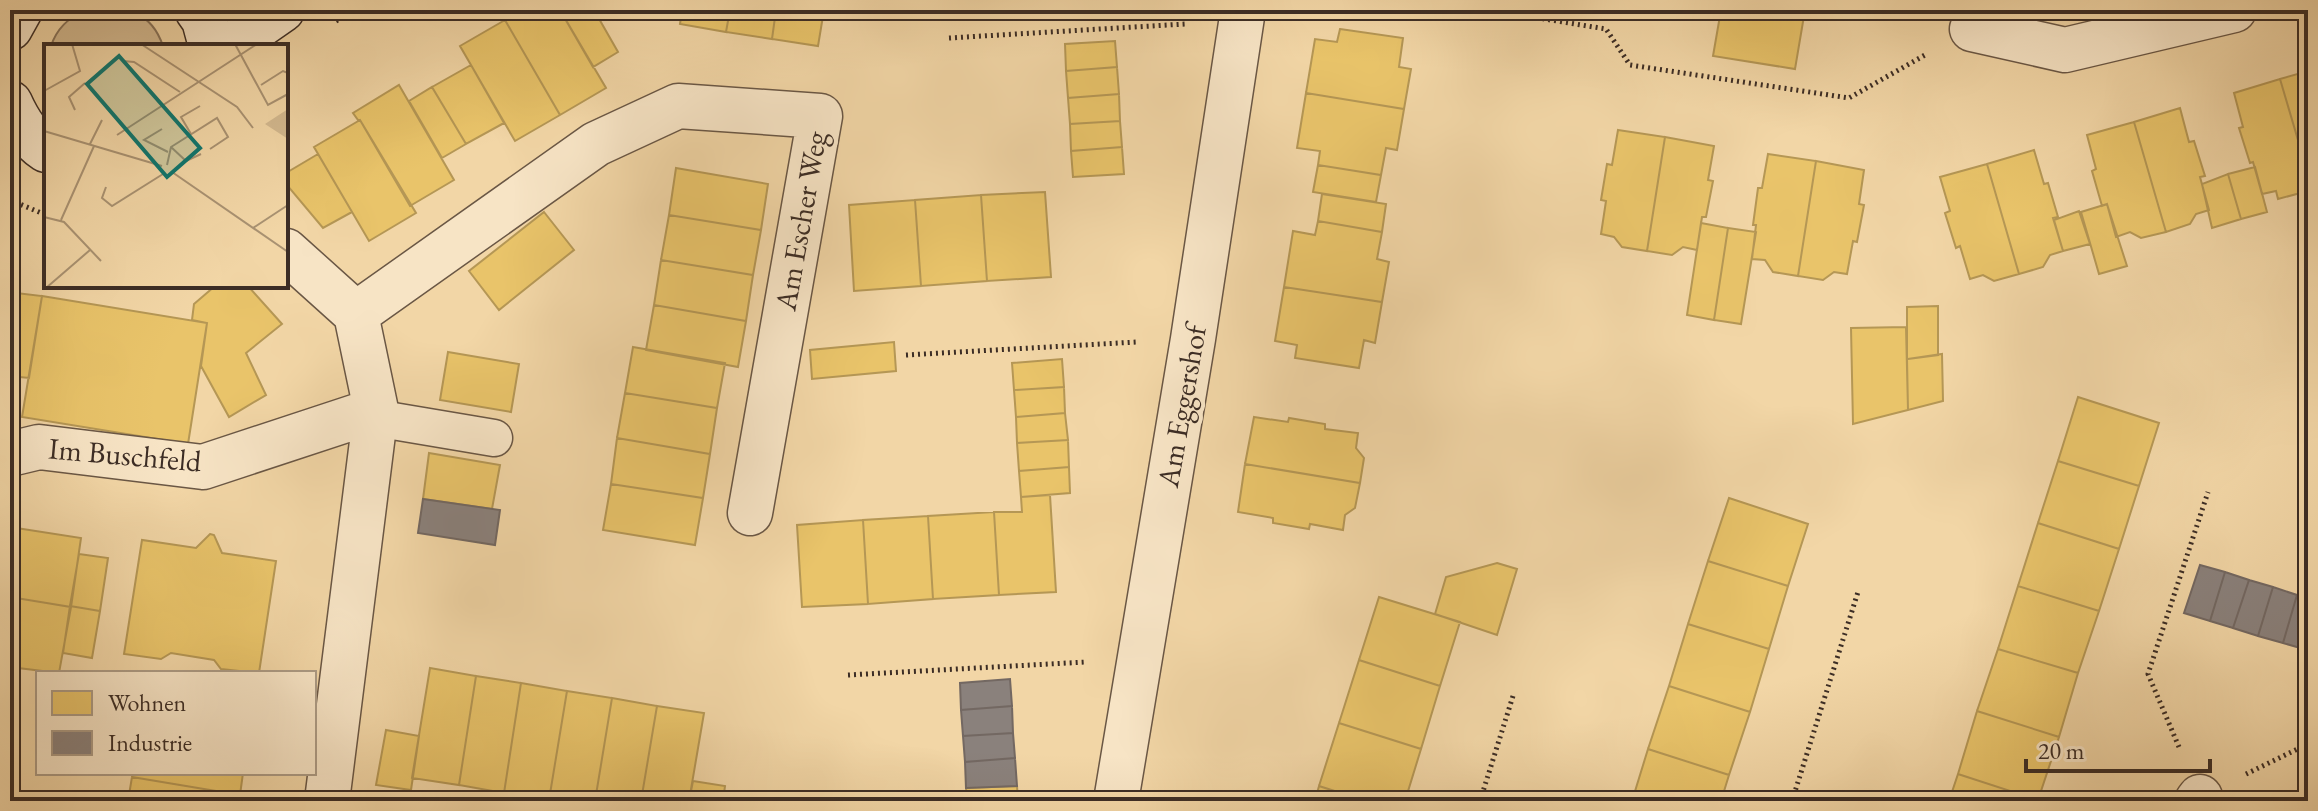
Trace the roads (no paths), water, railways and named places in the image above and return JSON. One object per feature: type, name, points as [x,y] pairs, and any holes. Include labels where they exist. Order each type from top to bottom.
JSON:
[{"type":"street","points":[[10,28],[20,10]]},
{"type":"street","points":[[197,10],[204,20],[210,44]]},
{"type":"street","points":[[233,44],[282,10]]},
{"type":"street","points":[[1972,29],[2065,50],[2234,10]]},
{"type":"street","name":"Am Eggershof","points":[[1116,801],[1193,339],[1242,15]]},
{"type":"street","name":"Am Escher Weg","points":[[356,314],[596,144],[678,106],[820,116],[750,513]]},
{"type":"street","points":[[288,253],[356,314],[376,414],[327,801]]},
{"type":"street","name":"Im Buschfeld","points":[[10,454],[39,447],[203,467],[376,414]]},
{"type":"lane","points":[[376,414],[494,438]]}]
